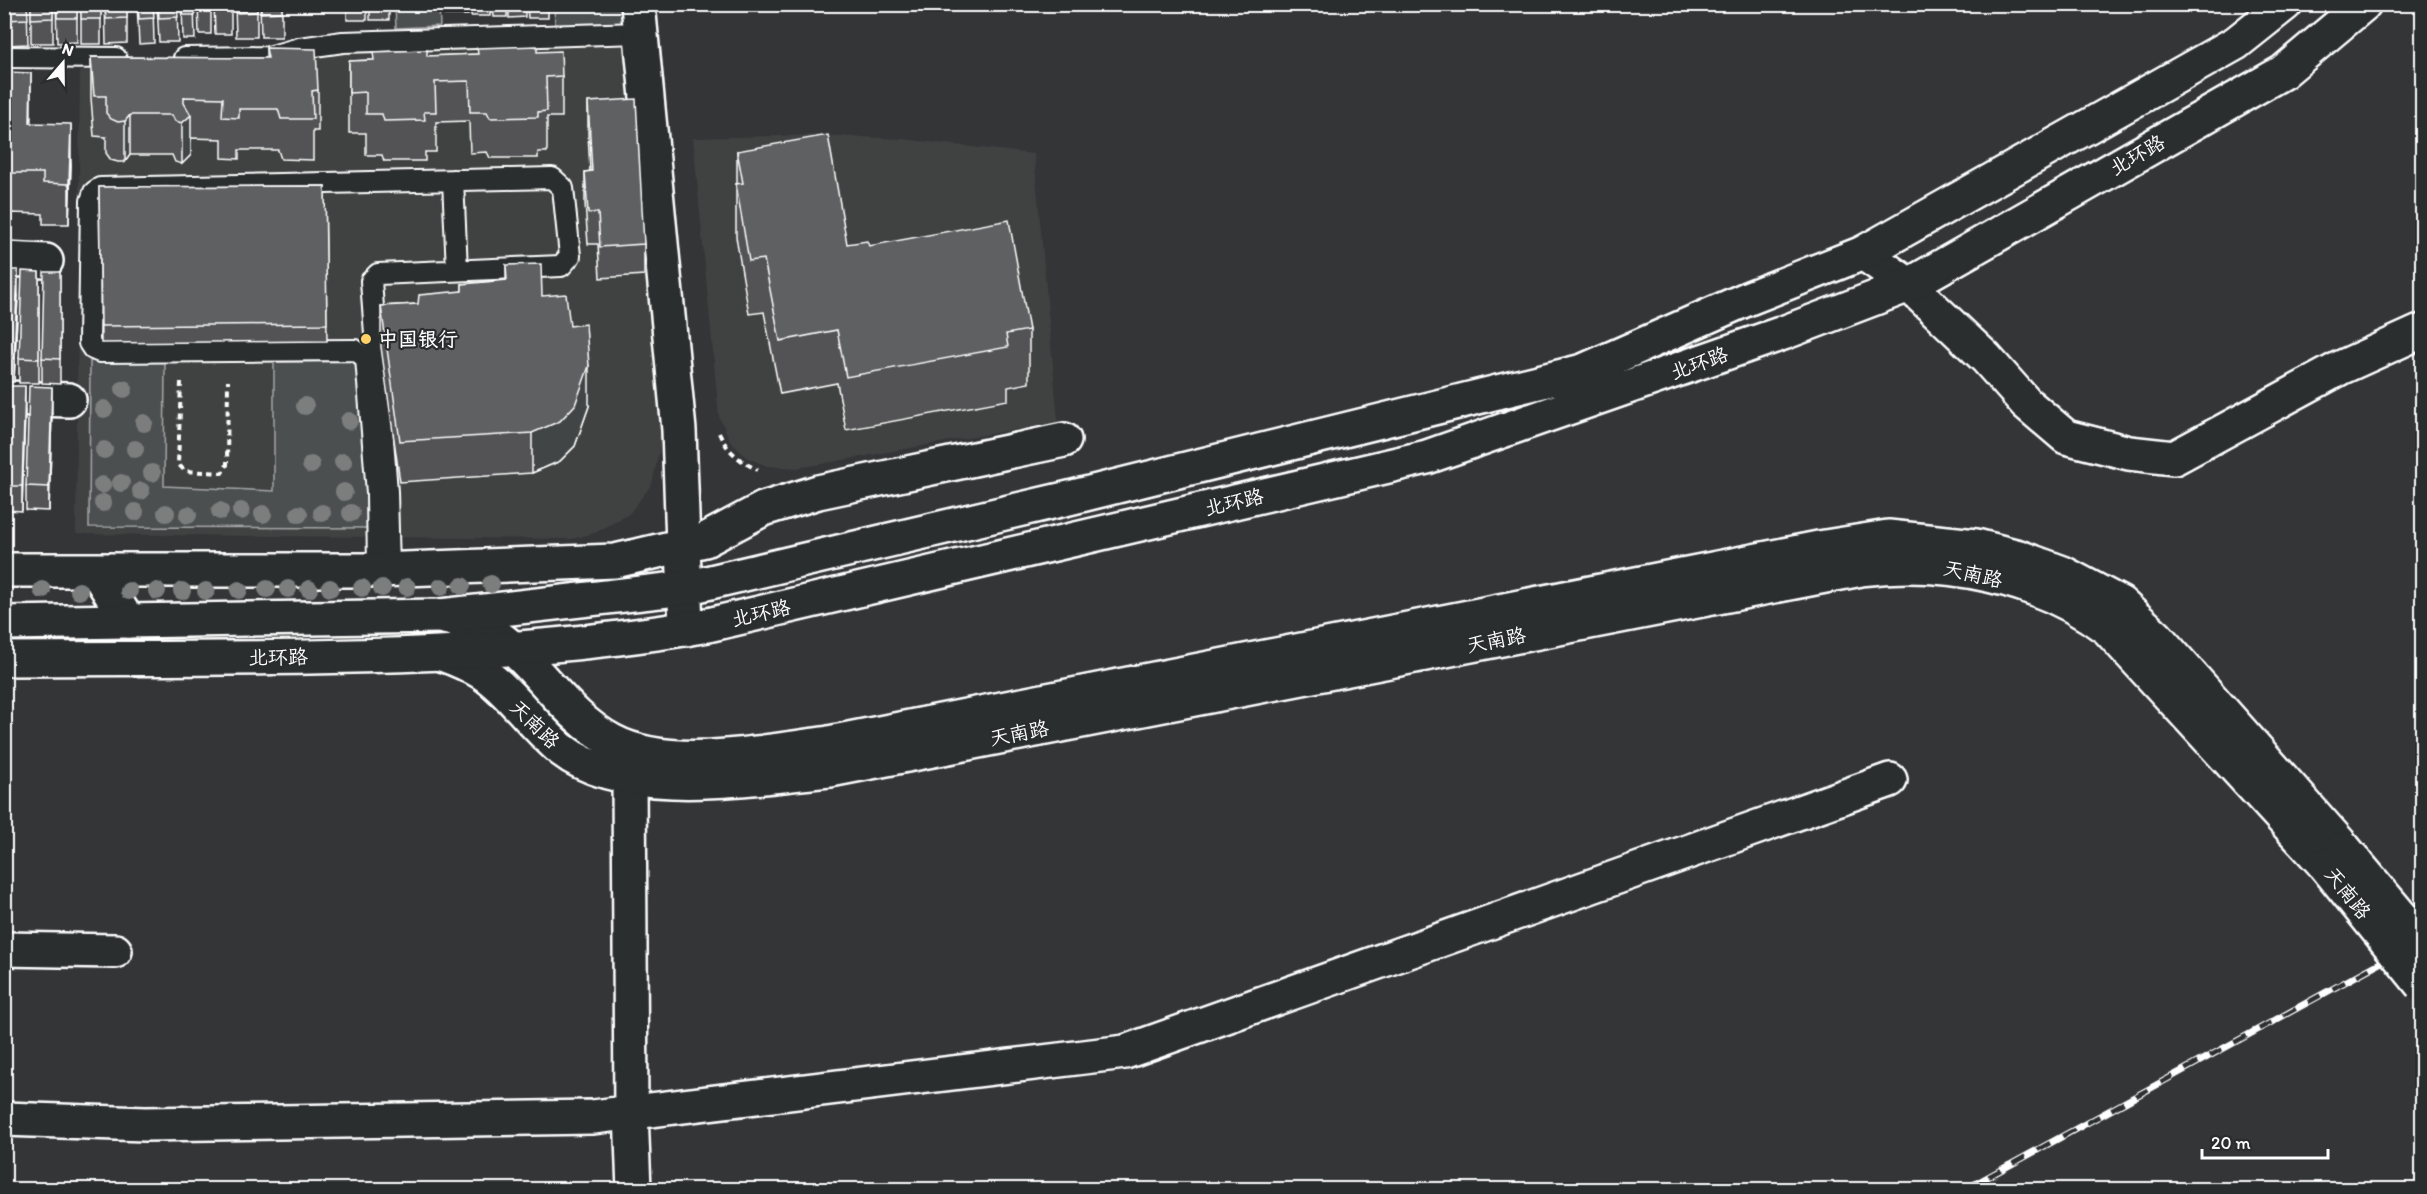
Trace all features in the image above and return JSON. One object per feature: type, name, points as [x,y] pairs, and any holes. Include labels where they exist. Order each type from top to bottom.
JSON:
[{"type":"main road","name":"北环路","points":[[4,623],[441,616],[695,586],[1069,498],[1583,371],[1749,298],[1863,253],[2236,43],[2285,4]]},
{"type":"main road","name":"北环路","points":[[4,659],[442,654],[547,647],[697,627],[1427,458],[1749,345],[1909,285],[2283,72],[2364,4]]},
{"type":"main road","points":[[643,14],[694,543],[697,627]]},
{"type":"main road","points":[[1863,253],[1909,285],[1986,358],[2026,403],[2067,437],[2129,453],[2174,458],[2340,368],[2422,331]]},
{"type":"main road","points":[[4,259],[46,261]]},
{"type":"main road","points":[[4,398],[69,400]]},
{"type":"main road","points":[[4,570],[97,572],[384,569],[615,561],[694,543],[762,509],[818,492],[1064,440]]},
{"type":"main road","name":"天南路","points":[[441,616],[468,623],[495,635],[584,721],[612,742],[678,757],[716,757],[829,743],[1820,548],[1888,537],[1948,541],[1976,546],[2063,573],[2120,603],[2157,637],[2335,857],[2422,985]]},
{"type":"main road","name":"天南路","points":[[442,654],[484,674],[564,751],[602,770],[628,777],[712,781],[830,770],[1861,569],[1895,564],[1936,565],[1971,570],[2080,608],[2108,629],[2422,941]]},
{"type":"main road","points":[[97,572],[129,621]]},
{"type":"main road","points":[[628,777],[631,1112],[634,1190]]},
{"type":"main road","points":[[4,1119],[145,1124],[593,1117],[1125,1052],[1890,780]]},
{"type":"main road","points":[[4,949],[114,951]]},
{"type":"lane","points":[[163,58],[268,57],[300,48],[344,42],[643,14]]},
{"type":"lane","points":[[4,57],[140,58]]},
{"type":"lane","points":[[552,178],[563,188],[570,255],[561,266],[378,274],[370,281],[387,492],[384,569],[366,358],[355,350],[100,352],[93,349],[89,342],[91,201],[94,192],[100,188],[552,178]]},
{"type":"lane","points":[[453,180],[457,270]]},
{"type":"path","points":[[180,351],[178,464],[185,471],[222,473],[227,465],[228,351]]},
{"type":"shaded area","points":[[395,5],[439,5],[440,26],[396,28]]},
{"type":"shaded area","points":[[554,5],[628,5],[625,21],[620,23],[555,25]]},
{"type":"shaded area","name":"中国银行","points":[[621,45],[628,48],[661,412],[661,441],[652,484],[629,514],[595,533],[572,539],[76,534],[80,71],[273,68],[312,55],[340,50]]},
{"type":"shaded area","points":[[817,135],[902,139],[1034,154],[1058,422],[798,468],[767,466],[746,457],[731,442],[719,417],[693,138]]},
{"type":"shaded area","points":[[90,361],[165,361],[164,486],[274,491],[274,362],[362,361],[371,528],[89,527]]},
{"type":"building","points":[[6,4],[27,4],[28,19],[6,20]]},
{"type":"building","points":[[31,4],[53,4],[53,18],[31,19]]},
{"type":"building","points":[[57,4],[77,4],[77,18],[57,18]]},
{"type":"building","points":[[81,4],[101,4],[101,19],[81,19]]},
{"type":"building","points":[[105,4],[127,4],[127,18],[106,19]]},
{"type":"building","points":[[138,4],[153,4],[154,18],[139,19]]},
{"type":"building","points":[[158,4],[177,4],[178,17],[159,18]]},
{"type":"building","points":[[183,4],[194,4],[195,15],[183,15]]},
{"type":"building","points":[[199,4],[211,4],[211,9],[199,9]]},
{"type":"building","points":[[215,4],[231,4],[231,9],[215,9]]},
{"type":"building","points":[[236,4],[257,4],[257,12],[236,13]]},
{"type":"building","points":[[261,4],[282,4],[282,12],[261,13]]},
{"type":"building","points":[[537,46],[537,52],[561,51],[562,76],[546,77],[547,111],[538,112],[538,117],[490,118],[487,112],[470,112],[469,81],[435,82],[436,112],[424,112],[425,120],[384,121],[382,114],[366,114],[366,92],[349,93],[349,61],[374,60],[373,52],[427,50],[427,56],[478,54],[477,48]]},
{"type":"building","points":[[266,48],[316,49],[318,90],[312,91],[313,119],[281,119],[278,109],[239,109],[239,118],[222,117],[223,98],[184,97],[184,103],[191,115],[182,123],[175,121],[172,115],[130,115],[125,121],[118,122],[106,113],[106,96],[94,96],[91,57],[268,58]]},
{"type":"building","points":[[4,72],[31,73],[30,123],[71,124],[69,184],[43,183],[43,173],[10,173],[10,186],[4,185]]},
{"type":"building","points":[[636,99],[644,244],[600,247],[598,213],[588,213],[585,172],[592,171],[588,102]]},
{"type":"building","points":[[828,135],[847,244],[867,241],[869,246],[1009,220],[1029,330],[1006,334],[1008,347],[846,377],[837,330],[780,341],[764,259],[749,261],[736,184],[743,183],[737,151]]},
{"type":"building","points":[[325,186],[327,324],[101,326],[99,187]]},
{"type":"building","points":[[541,264],[542,296],[566,294],[570,326],[586,324],[589,366],[575,405],[560,421],[532,433],[400,441],[381,306],[418,304],[419,295],[462,291],[462,284],[507,280],[506,265]]},
{"type":"building","points":[[4,270],[18,270],[14,358],[4,358]]},
{"type":"building","points":[[22,271],[39,272],[39,359],[19,358]]},
{"type":"building","points":[[44,272],[60,272],[60,359],[42,358]]},
{"type":"building","points":[[4,386],[25,386],[22,486],[4,486]]},
{"type":"building","points":[[29,386],[52,387],[49,487],[26,486]]},
{"type":"railway","points":[[1964,1190],[2422,940]]},
{"type":"place","name":"中国银行","points":[[366,339]]}]
